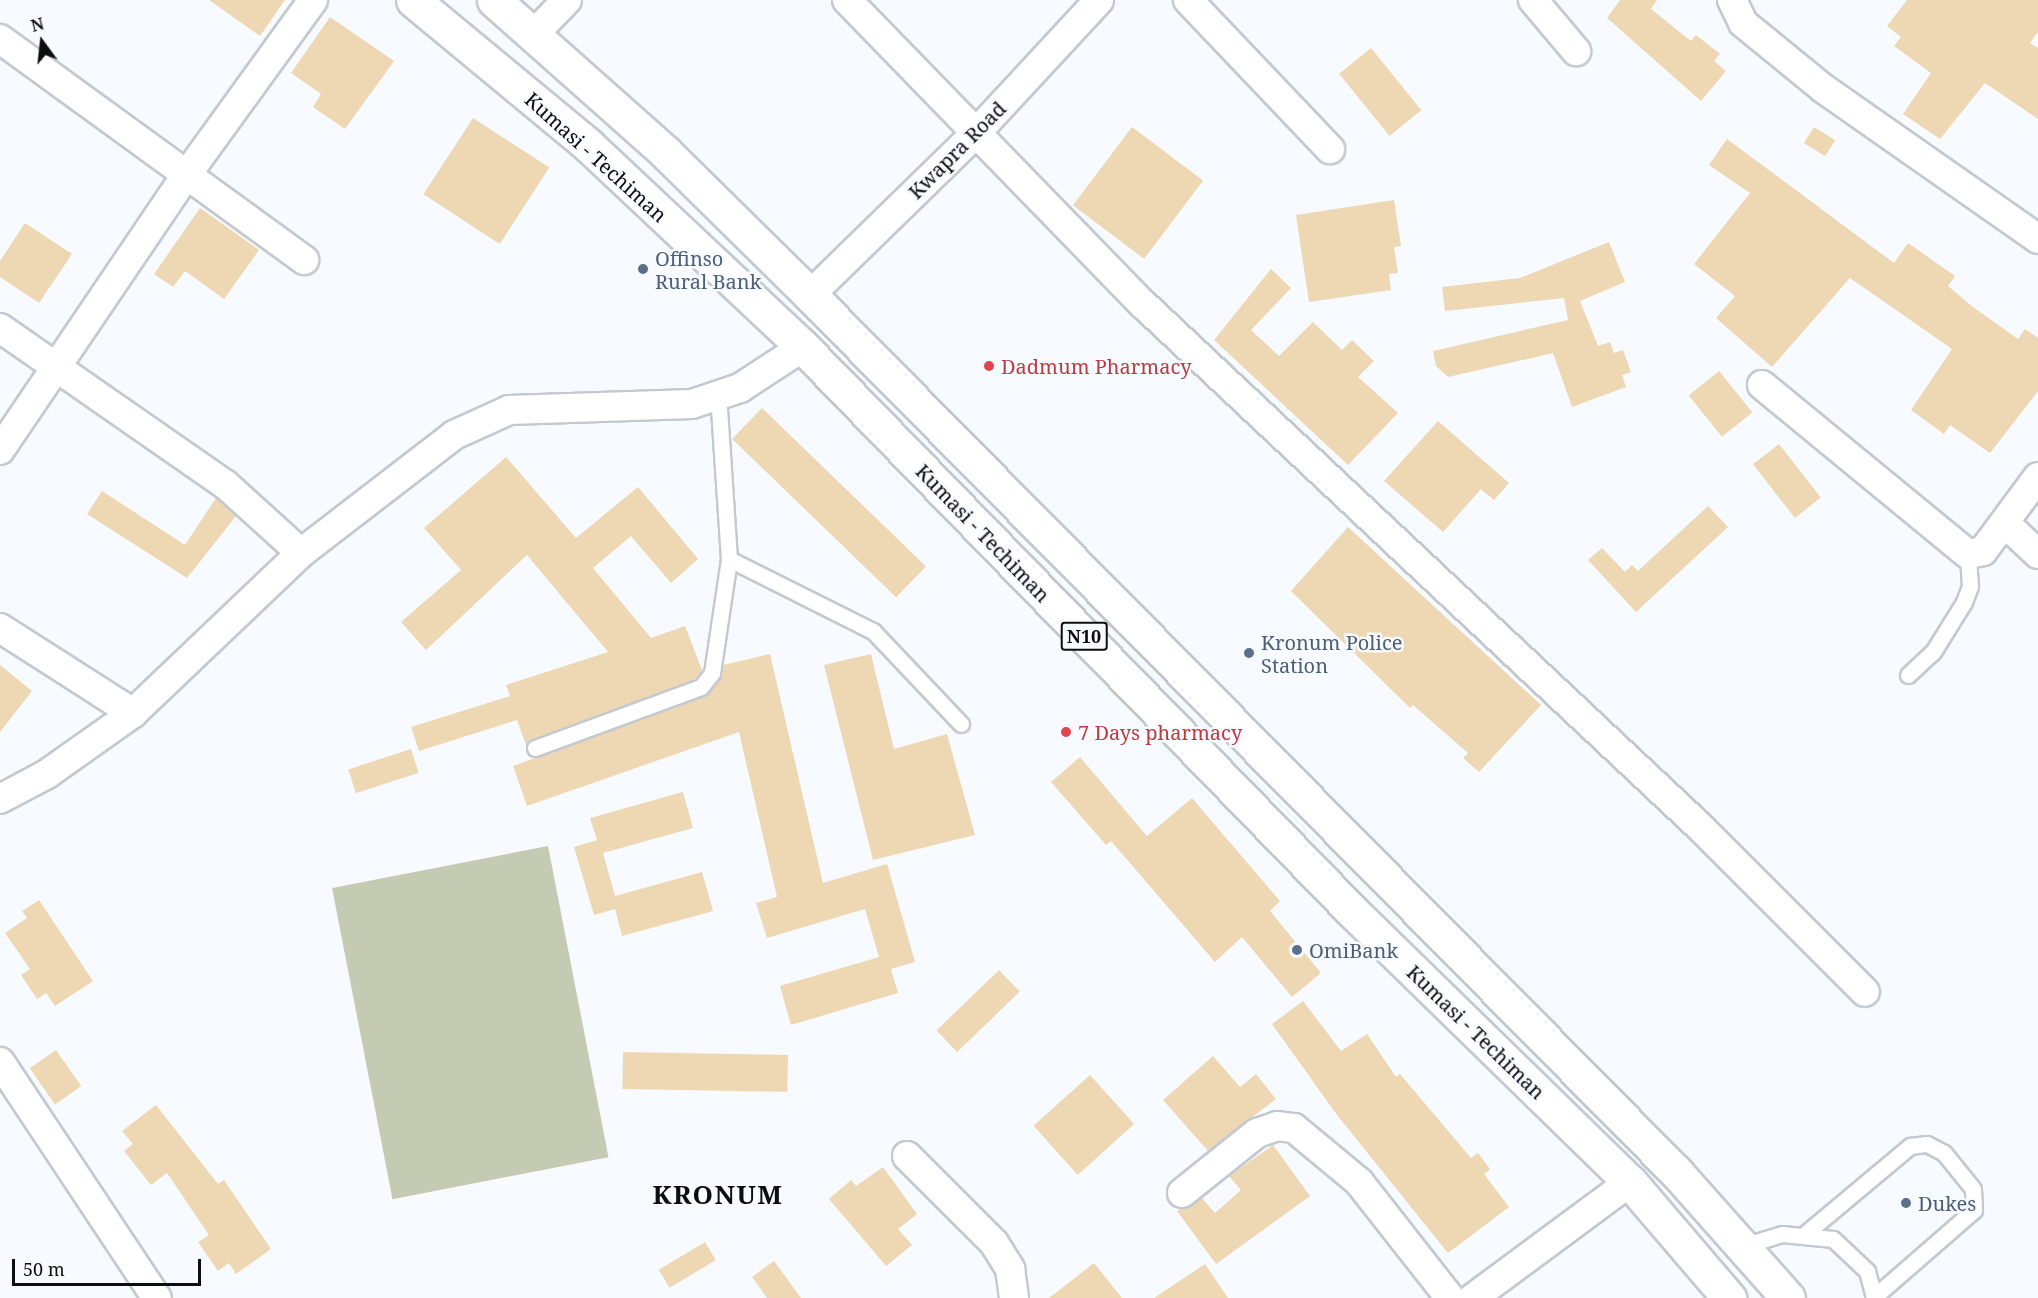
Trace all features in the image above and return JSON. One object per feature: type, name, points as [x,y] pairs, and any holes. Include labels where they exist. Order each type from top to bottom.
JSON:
[{"type":"highway","name":"Kumasi - Techiman","points":[[412,0],[588,145],[803,347],[1353,912],[1630,1182],[1729,1298]]},
{"type":"highway","name":"N10","points":[[494,0],[534,33],[810,295],[1404,893],[1743,1246],[1788,1298]]},
{"type":"street","points":[[0,450],[184,177],[314,0]]},
{"type":"street","points":[[534,33],[567,0]]},
{"type":"street","points":[[847,0],[1144,305],[1700,826],[1865,992]]},
{"type":"street","name":"Kwapra Road","points":[[810,295],[976,133],[1099,0]]},
{"type":"street","points":[[1188,0],[1330,149]]},
{"type":"street","points":[[1533,0],[1576,51]]},
{"type":"street","points":[[1732,0],[1743,23],[1824,89],[2038,238]]},
{"type":"street","points":[[0,39],[184,177],[304,260]]},
{"type":"street","points":[[0,328],[226,485],[301,553]]},
{"type":"street","points":[[0,799],[46,774],[133,713],[301,553],[454,435],[509,410],[692,404],[740,388],[803,347]]},
{"type":"street","points":[[1762,385],[1968,554],[1983,550],[2006,524],[2038,477]]},
{"type":"street","points":[[2006,524],[2038,554]]},
{"type":"street","points":[[0,628],[133,713]]},
{"type":"street","points":[[0,1062],[157,1298]]},
{"type":"street","points":[[1182,1193],[1257,1133],[1277,1126],[1294,1128],[1359,1182],[1450,1298]]},
{"type":"street","points":[[907,1156],[994,1243],[1010,1269],[1014,1298]]},
{"type":"street","points":[[1473,1298],[1630,1182]]},
{"type":"lane","points":[[535,748],[702,687],[718,652],[729,559],[718,395]]},
{"type":"lane","points":[[1908,675],[1934,652],[1964,602],[1970,586],[1968,554]]},
{"type":"lane","points":[[729,559],[873,631],[961,724]]},
{"type":"lane","points":[[1743,1246],[1806,1233],[1833,1239],[1853,1252],[1867,1270],[1874,1297],[1974,1210],[1973,1189],[1944,1153],[1927,1144],[1910,1146],[1806,1233]]},
{"type":"green space","points":[[548,846],[608,1157],[393,1199],[332,888]]},
{"type":"building","points":[[209,0],[285,0],[260,36]]},
{"type":"building","points":[[1620,0],[1657,0],[1651,9],[1691,41],[1696,35],[1720,54],[1714,61],[1726,71],[1701,101],[1607,18]]},
{"type":"building","points":[[1907,0],[2038,0],[2038,32],[2030,43],[2038,48],[2038,119],[1985,83],[1940,139],[1903,114],[1931,73],[1894,46],[1901,37],[1887,26]]},
{"type":"building","points":[[330,17],[394,61],[345,129],[313,107],[321,94],[291,73]]},
{"type":"building","points":[[1371,48],[1421,110],[1389,136],[1339,74]]},
{"type":"building","points":[[473,118],[549,168],[500,244],[423,194]]},
{"type":"building","points":[[1132,127],[1203,181],[1144,259],[1073,205]]},
{"type":"building","points":[[1814,127],[1835,140],[1825,156],[1804,143]]},
{"type":"building","points":[[1727,139],[1894,263],[1908,243],[1955,276],[1948,286],[1973,307],[2018,339],[2025,329],[2038,338],[2038,391],[1990,453],[1950,425],[1944,434],[1911,410],[1952,349],[1850,278],[1772,367],[1716,318],[1735,296],[1694,264],[1750,193],[1709,165]]},
{"type":"building","points":[[1394,200],[1401,246],[1394,247],[1398,273],[1389,274],[1391,290],[1309,302],[1296,215]]},
{"type":"building","points":[[200,208],[259,250],[224,299],[185,271],[173,287],[154,274]]},
{"type":"building","points":[[25,223],[72,254],[39,303],[0,277],[0,261]]},
{"type":"building","points":[[1609,242],[1625,282],[1580,301],[1598,346],[1610,342],[1614,353],[1623,350],[1631,372],[1622,375],[1626,387],[1572,407],[1553,353],[1448,377],[1436,366],[1433,351],[1568,320],[1564,298],[1445,311],[1442,287],[1520,278]]},
{"type":"building","points":[[1271,269],[1291,288],[1251,330],[1279,356],[1313,322],[1342,350],[1352,340],[1374,361],[1358,377],[1398,413],[1348,465],[1214,340]]},
{"type":"building","points":[[1719,371],[1752,412],[1722,437],[1689,396]]},
{"type":"building","points":[[762,408],[926,566],[896,597],[732,439]]},
{"type":"building","points":[[1438,421],[1509,483],[1494,500],[1481,489],[1443,532],[1384,481]]},
{"type":"building","points":[[1779,444],[1821,498],[1795,518],[1753,464]]},
{"type":"building","points":[[506,457],[576,538],[638,487],[698,559],[671,583],[631,536],[593,568],[651,638],[685,626],[702,670],[695,679],[526,745],[517,720],[419,751],[411,727],[510,696],[506,685],[608,652],[527,555],[426,650],[401,622],[461,570],[424,528]]},
{"type":"building","points":[[102,491],[185,545],[216,498],[236,516],[187,578],[87,514]]},
{"type":"building","points":[[1708,506],[1728,527],[1636,612],[1588,560],[1602,548],[1625,572],[1632,565],[1638,571]]},
{"type":"building","points":[[1348,527],[1541,705],[1479,772],[1463,758],[1468,753],[1413,705],[1410,708],[1291,591]]},
{"type":"building","points":[[770,654],[823,883],[887,864],[915,962],[891,969],[898,993],[791,1025],[780,986],[879,957],[865,909],[767,938],[756,903],[777,897],[739,732],[527,806],[513,766],[704,696],[720,679],[723,665]]},
{"type":"building","points":[[871,654],[894,749],[947,734],[975,835],[873,860],[824,665]]},
{"type":"building","points":[[0,665],[32,691],[0,732]]},
{"type":"building","points":[[411,749],[419,773],[356,793],[348,769]]},
{"type":"building","points":[[1080,757],[1147,836],[1192,798],[1280,901],[1270,911],[1321,973],[1292,997],[1242,937],[1215,962],[1111,841],[1106,845],[1051,782]]},
{"type":"building","points":[[683,792],[693,828],[603,853],[615,896],[702,872],[713,911],[622,936],[615,909],[594,915],[574,847],[597,840],[590,818]]},
{"type":"building","points":[[39,900],[93,981],[55,1006],[46,993],[37,999],[21,975],[30,969],[5,933],[27,918],[22,911]]},
{"type":"building","points":[[999,970],[1020,992],[957,1052],[936,1030]]},
{"type":"building","points":[[1303,1001],[1341,1051],[1367,1034],[1396,1077],[1400,1074],[1471,1158],[1478,1153],[1490,1169],[1484,1174],[1509,1207],[1448,1253],[1337,1115],[1272,1024]]},
{"type":"building","points":[[56,1050],[81,1086],[55,1104],[30,1068]]},
{"type":"building","points":[[623,1052],[788,1055],[787,1092],[622,1089]]},
{"type":"building","points":[[1213,1056],[1240,1087],[1256,1074],[1276,1099],[1208,1151],[1163,1100]]},
{"type":"building","points":[[1090,1075],[1134,1124],[1078,1175],[1034,1126]]},
{"type":"building","points":[[156,1105],[218,1184],[224,1180],[271,1249],[236,1274],[229,1263],[218,1271],[198,1242],[209,1235],[167,1173],[151,1185],[124,1151],[133,1144],[122,1131]]},
{"type":"building","points":[[1273,1145],[1310,1196],[1216,1264],[1177,1211],[1202,1198],[1215,1213],[1241,1190],[1229,1176]]},
{"type":"building","points":[[883,1167],[917,1214],[898,1229],[912,1245],[886,1266],[829,1199],[851,1180],[856,1186]]},
{"type":"building","points":[[705,1242],[716,1260],[670,1288],[659,1270]]},
{"type":"building","points":[[774,1261],[801,1298],[767,1298],[752,1277]]},
{"type":"building","points":[[1094,1263],[1122,1298],[1049,1298]]},
{"type":"building","points":[[1205,1264],[1228,1298],[1154,1298]]},
{"type":"place","name":"Offinso Rural Bank","points":[[643,269]]},
{"type":"place","name":"Dadmum Pharmacy","points":[[989,366]]},
{"type":"place","name":"Kronum Police Station","points":[[1249,653]]},
{"type":"place","name":"7 Days pharmacy","points":[[1066,732]]},
{"type":"place","name":"OmiBank","points":[[1297,950]]},
{"type":"place","name":"Dukes","points":[[1906,1203]]},
{"type":"district","name":"KRONUM","points":[[718,1195]]}]
